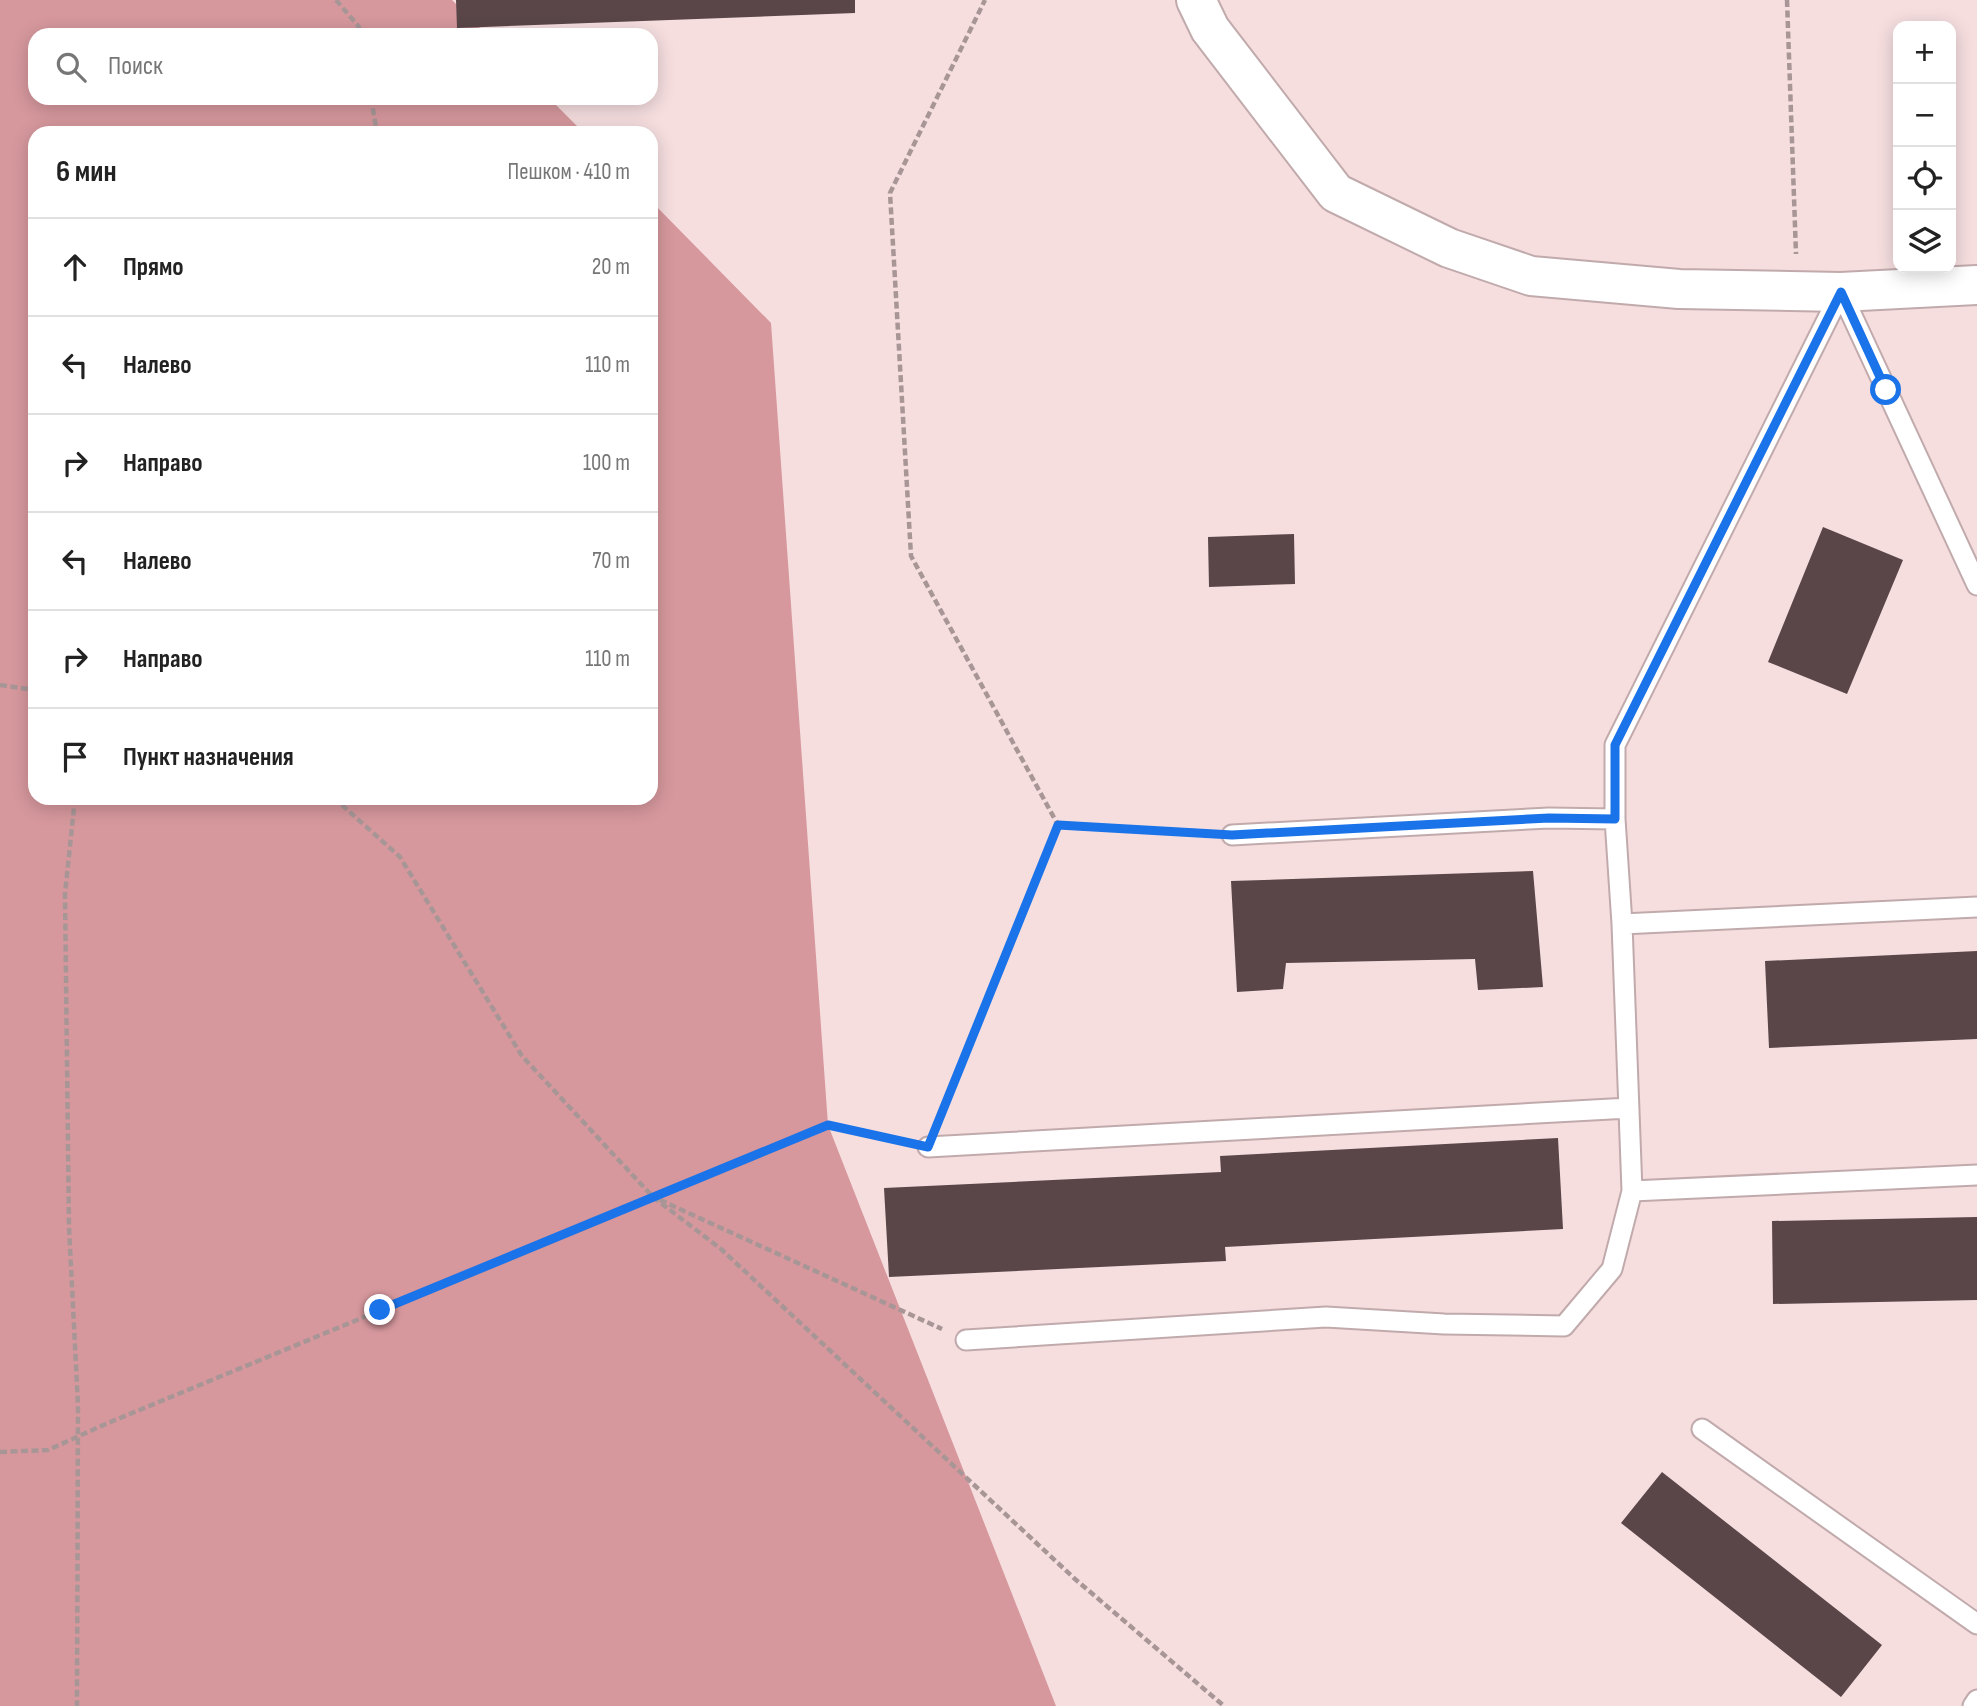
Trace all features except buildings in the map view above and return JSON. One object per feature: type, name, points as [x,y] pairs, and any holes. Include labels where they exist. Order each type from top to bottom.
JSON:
[{"type":"street","points":[[1196,0],[1210,29],[1335,193],[1449,248],[1531,276],[1679,289],[1841,292],[1977,285]]},
{"type":"lane","points":[[1841,292],[1977,585]]},
{"type":"lane","points":[[966,1340],[1326,1317],[1444,1324],[1564,1326],[1612,1269],[1632,1191],[1622,924],[1615,819],[1615,745],[1841,292]]},
{"type":"lane","points":[[1232,835],[1549,818],[1615,819]]},
{"type":"lane","points":[[1622,924],[1977,907]]},
{"type":"lane","points":[[928,1147],[1629,1108]]},
{"type":"lane","points":[[1632,1191],[1977,1175]]},
{"type":"lane","points":[[1702,1429],[1977,1624]]},
{"type":"lane","points":[[1973,1706],[1977,1700]]},
{"type":"path","points":[[336,0],[359,28]]},
{"type":"path","points":[[985,0],[890,192],[911,556],[1058,825]]},
{"type":"path","points":[[1787,0],[1797,291]]},
{"type":"path","points":[[372,105],[376,126]]},
{"type":"path","points":[[0,685],[28,689]]},
{"type":"path","points":[[74,805],[65,894],[69,1227],[78,1436],[77,1706]]},
{"type":"path","points":[[342,805],[400,857],[522,1056],[653,1197],[721,1249],[1075,1579],[1224,1706]]},
{"type":"path","points":[[1058,825],[1232,835]]},
{"type":"path","points":[[0,1452],[48,1450],[828,1125],[928,1147],[1058,825]]},
{"type":"path","points":[[653,1197],[966,1340]]},
{"type":"shaded area","points":[[0,0],[452,0],[480,28],[28,28],[28,105],[556,105],[577,126],[28,126],[28,805],[658,805],[658,208],[771,323],[828,1125],[1056,1706],[0,1706]]},
{"type":"route","points":[[380,1310],[828,1125],[928,1147],[1058,825],[1232,835],[1549,818],[1615,819],[1615,745],[1841,292],[1886,390]]}]
